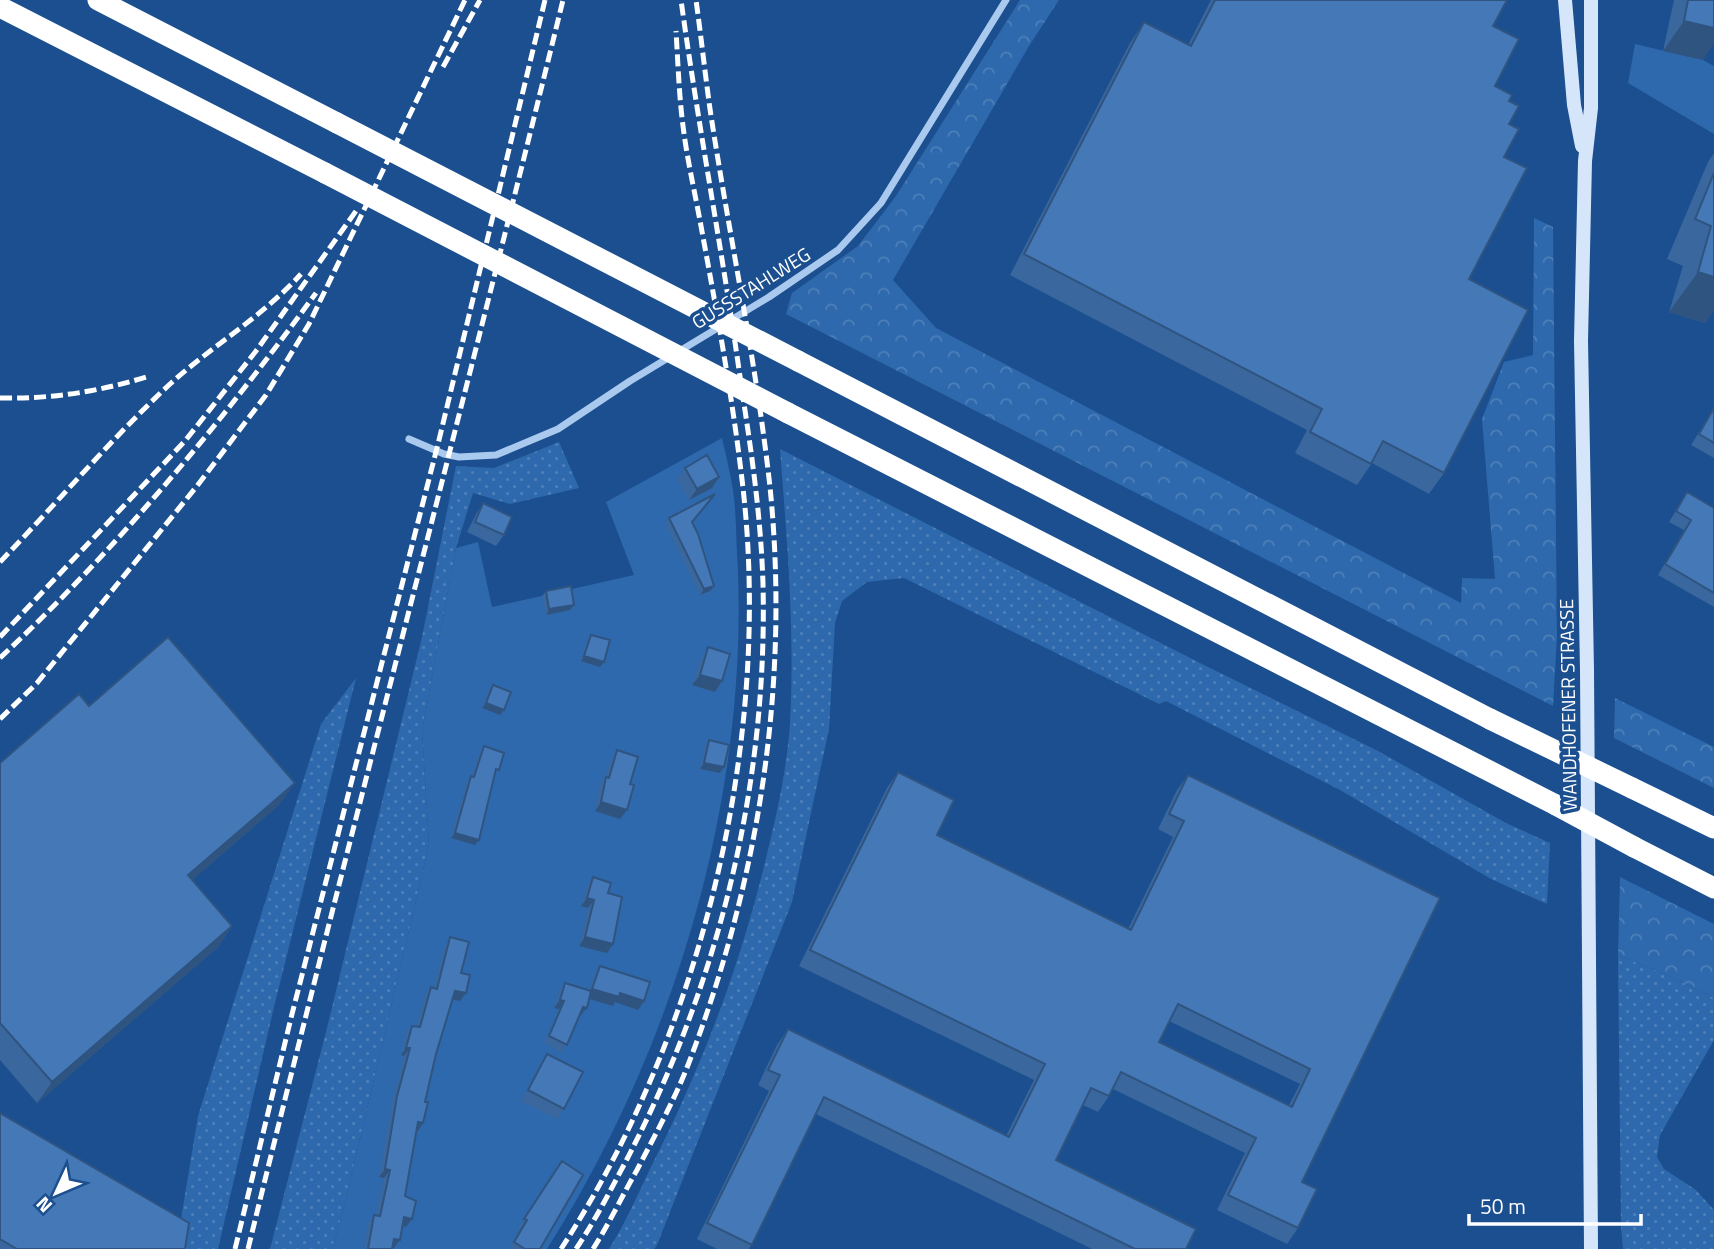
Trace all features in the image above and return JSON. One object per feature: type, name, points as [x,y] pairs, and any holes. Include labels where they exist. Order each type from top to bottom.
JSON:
[{"type":"highway","points":[[98,0],[1490,719],[1714,828]]},
{"type":"highway","points":[[0,7],[1714,888]]},
{"type":"main road","name":"WANDHOFENER STRASSE","points":[[1565,0],[1574,105],[1585,161]]},
{"type":"main road","name":"WANDHOFENER STRASSE","points":[[1591,0],[1591,108],[1585,161],[1581,341],[1588,698],[1591,1249]]},
{"type":"street","name":"GUSSSTAHLWEG","points":[[409,439],[444,454],[459,457],[496,455],[558,429],[630,381],[769,297],[838,250],[881,203],[1006,0]]},
{"type":"green space","points":[[1020,0],[1059,0],[1029,46],[893,280],[936,328],[1461,603],[1462,578],[1495,579],[1482,419],[1504,362],[1533,355],[1534,218],[1553,227],[1557,636],[1553,706],[786,314],[792,293],[858,246],[896,196]]},
{"type":"green space","points":[[1635,44],[1703,60],[1714,66],[1714,134],[1628,83]]},
{"type":"green space","points":[[722,438],[734,498],[737,553],[738,644],[731,735],[717,825],[695,915],[667,1003],[633,1089],[592,1171],[547,1249],[332,1249],[429,845],[422,731],[456,548],[478,542],[492,607],[634,575],[606,502]]},
{"type":"green space","points":[[559,442],[579,488],[510,504],[473,493],[456,548],[422,731],[429,845],[344,1207],[332,1249],[270,1249],[422,637],[456,466],[494,468]]},
{"type":"green space","points":[[780,449],[1378,751],[1506,823],[1550,843],[1547,904],[1491,879],[1340,790],[1166,701],[1159,704],[904,578],[867,582],[842,601],[835,623],[829,729],[792,902],[657,1245],[654,1249],[609,1249],[669,1131],[717,1017],[756,899],[778,808],[789,740],[792,654]]},
{"type":"green space","points":[[356,678],[273,1011],[218,1249],[176,1249],[198,1116],[321,724]]},
{"type":"green space","points":[[1615,698],[1714,747],[1714,788],[1614,738]]},
{"type":"green space","points":[[1620,877],[1714,924],[1714,998],[1618,955]]},
{"type":"green space","points":[[1618,955],[1714,998],[1714,1040],[1660,1135],[1657,1157],[1664,1169],[1696,1190],[1714,1210],[1714,1249],[1623,1249]]},
{"type":"building","points":[[1215,0],[1507,0],[1493,26],[1519,39],[1495,86],[1512,95],[1509,101],[1519,106],[1509,124],[1519,129],[1504,157],[1527,168],[1469,279],[1528,310],[1444,473],[1383,441],[1371,464],[1310,432],[1322,409],[1024,254],[1144,22],[1191,46]]},
{"type":"building","points":[[1688,0],[1714,0],[1714,28],[1684,21]]},
{"type":"building","points":[[1714,173],[1714,277],[1698,272],[1711,226],[1695,219]]},
{"type":"building","points":[[1714,408],[1714,443],[1699,434]]},
{"type":"building","points":[[707,455],[719,477],[697,489],[685,468]]},
{"type":"building","points":[[1687,492],[1714,508],[1714,593],[1665,564],[1691,520],[1676,511]]},
{"type":"building","points":[[715,494],[692,522],[714,586],[704,589],[669,518]]},
{"type":"building","points":[[483,503],[512,517],[504,535],[475,522]]},
{"type":"building","points":[[571,586],[574,605],[549,609],[546,591]]},
{"type":"building","points":[[591,635],[610,640],[604,662],[584,656]]},
{"type":"building","points":[[168,637],[295,783],[188,875],[232,926],[52,1082],[0,1023],[0,763],[79,694],[89,706]]},
{"type":"building","points":[[708,647],[730,654],[722,681],[700,675]]},
{"type":"building","points":[[493,685],[511,692],[504,710],[486,703]]},
{"type":"building","points":[[709,740],[729,745],[724,767],[704,763]]},
{"type":"building","points":[[484,746],[504,753],[499,770],[496,769],[479,840],[455,833],[471,776],[474,777]]},
{"type":"building","points":[[617,750],[638,757],[630,784],[634,785],[627,810],[601,802],[606,777],[609,778]]},
{"type":"building","points":[[898,772],[954,800],[937,835],[1131,930],[1184,821],[1169,814],[1188,775],[1440,898],[1302,1182],[1317,1189],[1298,1228],[1228,1195],[1256,1138],[1121,1072],[1109,1096],[1091,1088],[1056,1160],[1196,1229],[1186,1249],[1135,1249],[824,1097],[752,1245],[707,1223],[780,1075],[768,1070],[788,1029],[1009,1137],[1045,1064],[810,950]],"holes":[[[1178,1004],[1310,1069],[1292,1107],[1159,1042]]]},
{"type":"building","points":[[593,877],[611,883],[608,893],[622,897],[613,944],[585,937],[594,900],[587,898]]},
{"type":"building","points":[[450,937],[469,942],[461,973],[470,975],[466,993],[455,991],[436,1054],[423,1123],[418,1122],[405,1196],[416,1201],[412,1219],[404,1217],[400,1240],[394,1239],[392,1249],[368,1249],[374,1215],[380,1216],[390,1170],[385,1169],[397,1096],[410,1048],[406,1048],[412,1026],[420,1027],[431,987],[437,989]]},
{"type":"building","points":[[600,966],[650,982],[644,1001],[620,993],[619,997],[592,989]]},
{"type":"building","points":[[565,983],[591,991],[587,1008],[583,1007],[567,1045],[549,1036],[564,1001],[560,1000]]},
{"type":"building","points":[[547,1054],[583,1072],[564,1109],[528,1090]]},
{"type":"building","points":[[0,1113],[189,1223],[185,1249],[17,1249],[0,1239]]},
{"type":"building","points":[[562,1161],[583,1175],[540,1249],[525,1249],[514,1242],[527,1220],[524,1219]]},
{"type":"railway","points":[[0,719],[37,683],[197,486],[266,395],[309,324],[465,0]]},
{"type":"railway","points":[[443,67],[480,0]]},
{"type":"railway","points":[[235,1249],[291,1018],[439,440],[545,0]]},
{"type":"railway","points":[[248,1249],[563,0]]},
{"type":"railway","points":[[576,1249],[608,1195],[653,1107],[683,1036],[729,889],[745,814],[756,738],[762,661],[763,584],[758,511],[735,342],[681,0]]},
{"type":"railway","points":[[593,1249],[670,1105],[688,1065],[713,995],[734,925],[750,853],[772,708],[776,635],[770,487],[710,109],[696,0]]},
{"type":"railway","points":[[561,1249],[610,1165],[653,1075],[688,981],[715,884],[735,785],[746,685],[749,585],[743,488],[724,357],[685,138],[676,31]]},
{"type":"railway","points":[[0,637],[185,441],[256,351],[356,211]]},
{"type":"railway","points":[[0,562],[148,405],[170,384],[270,304],[301,274]]},
{"type":"railway","points":[[0,658],[86,573],[167,483],[316,293]]},
{"type":"railway","points":[[0,398],[74,394],[146,377]]}]
